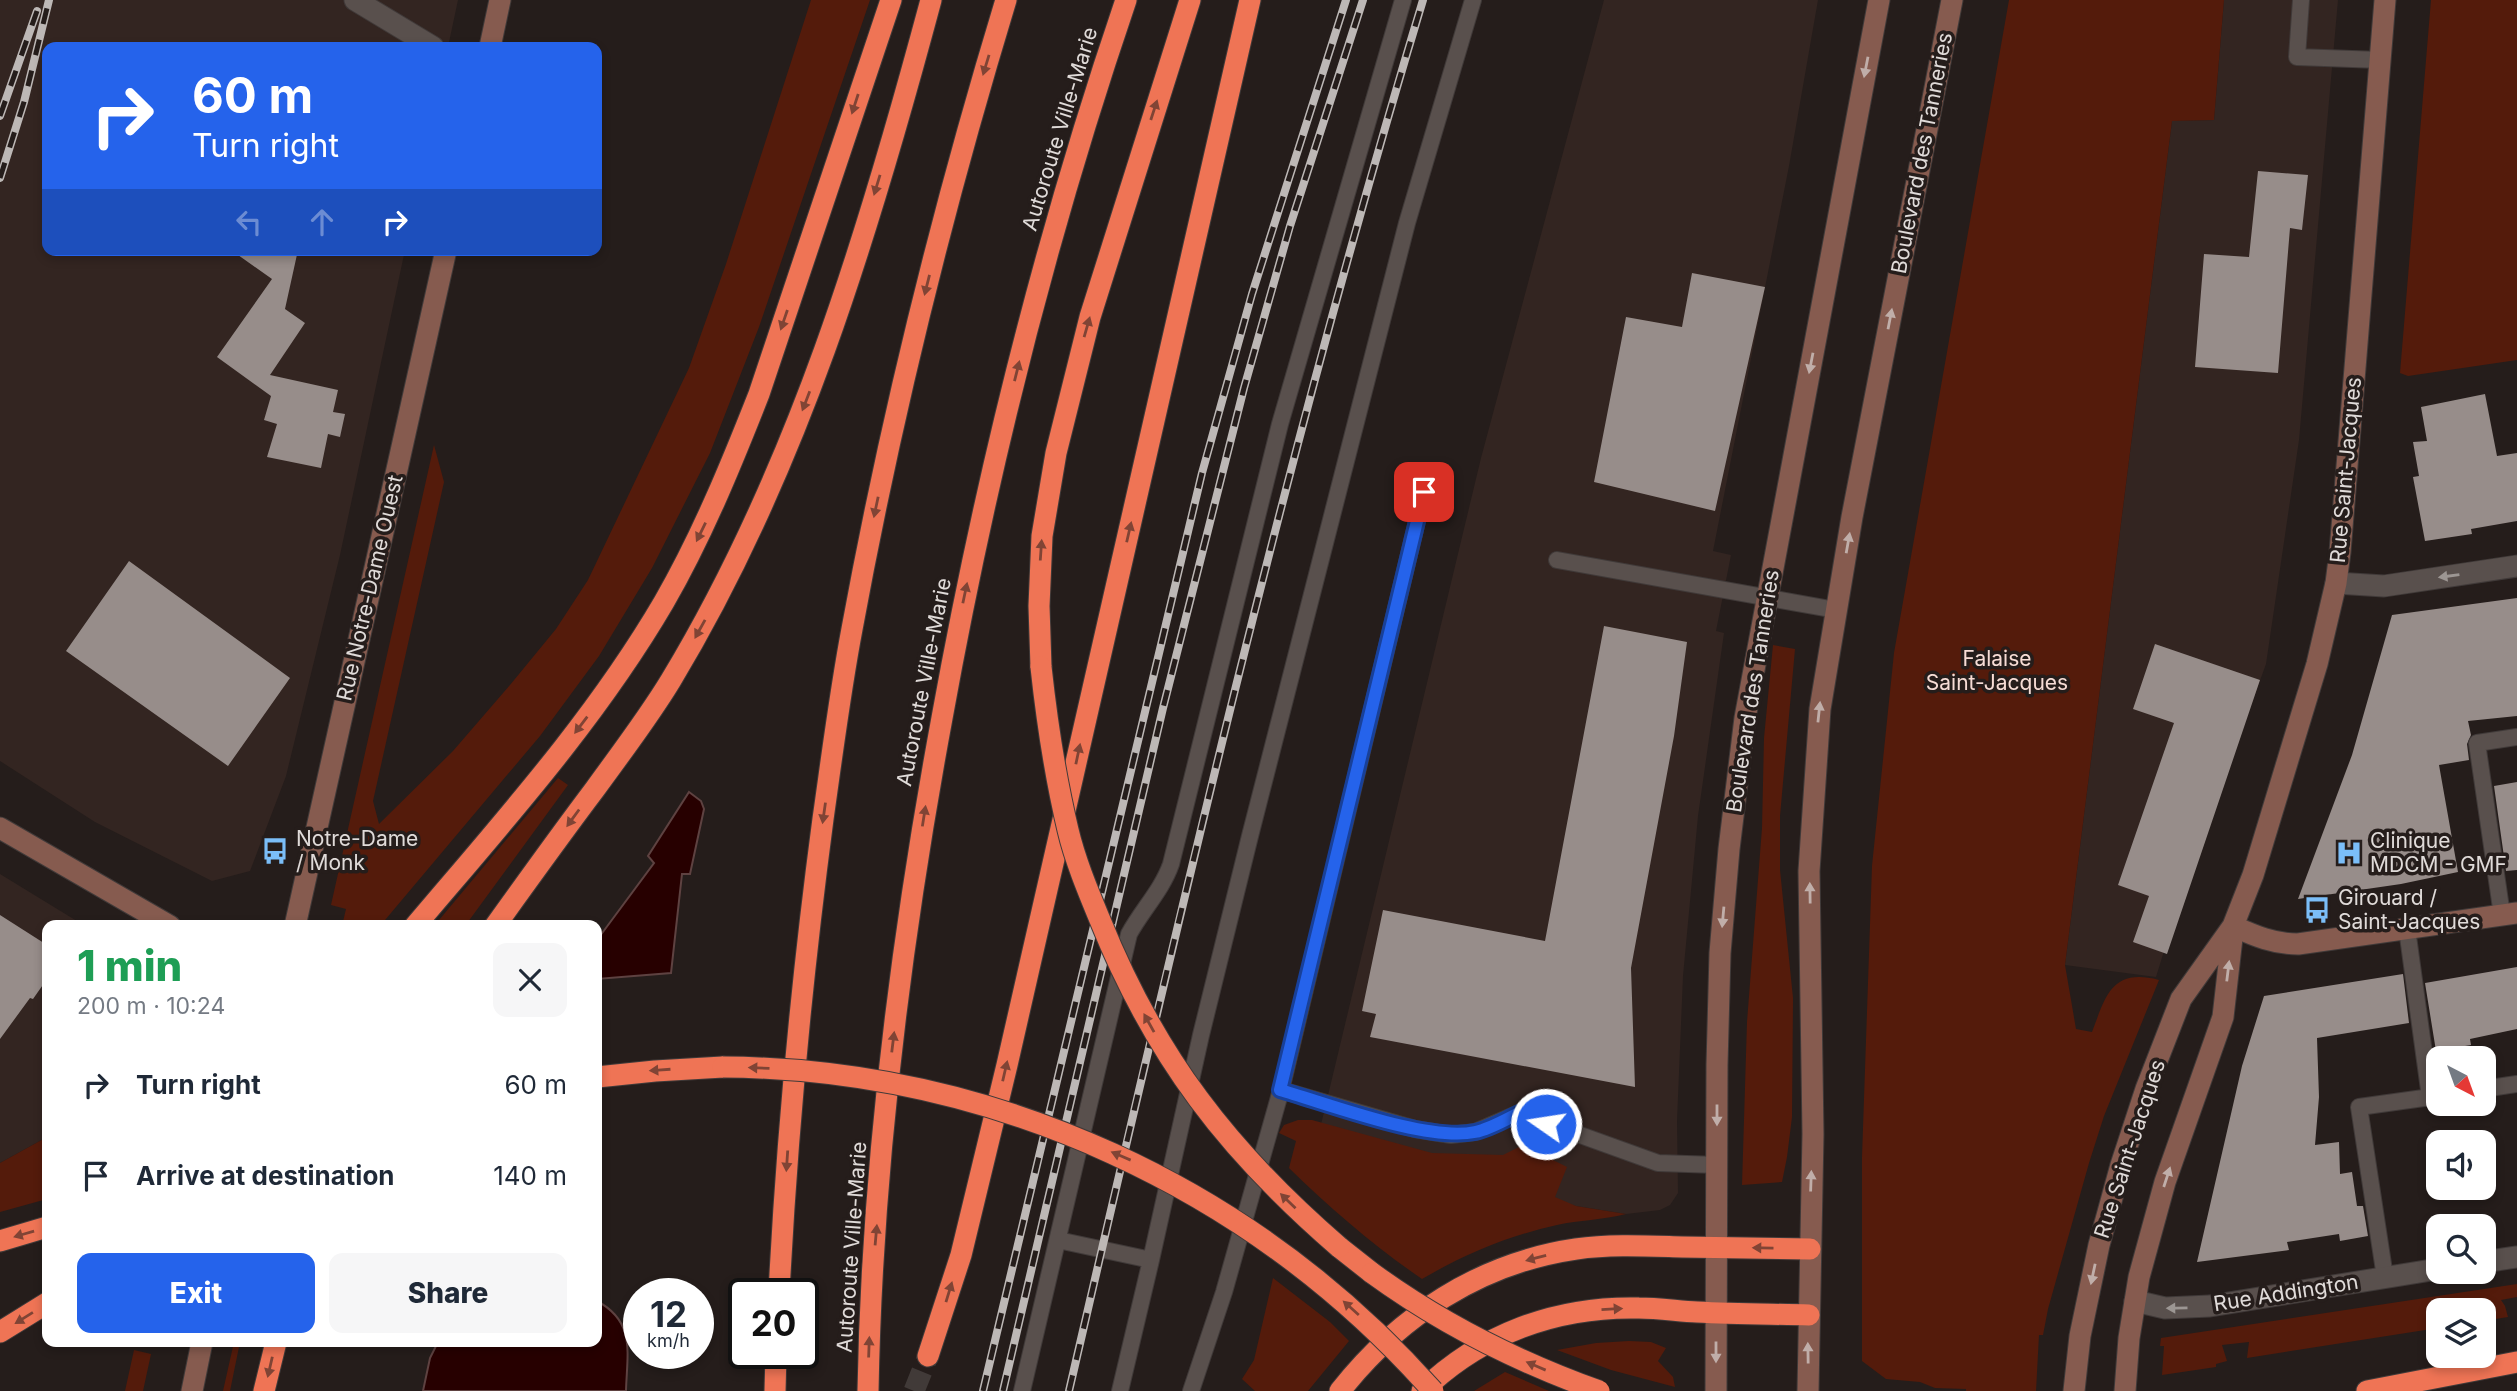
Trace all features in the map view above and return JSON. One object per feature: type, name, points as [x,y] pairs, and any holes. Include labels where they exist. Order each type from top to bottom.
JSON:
[{"type":"highway","points":[[420,920],[528,793],[600,700],[636,647],[687,560],[734,458],[759,394],[891,0]]},
{"type":"highway","points":[[499,920],[634,736],[669,683],[743,549],[791,442],[831,332],[877,188],[931,0]]},
{"type":"highway","points":[[780,1278],[789,1129],[805,964],[833,745],[851,632],[889,447],[928,278],[1006,0]]},
{"type":"highway","name":"Autoroute Ville-Marie","points":[[868,1391],[874,1263],[894,1035],[924,813],[955,642],[1035,299],[1085,124],[1126,0]]},
{"type":"highway","points":[[1190,0],[1115,233],[1073,377],[1058,440],[1042,536],[1039,606],[1041,667],[1052,751],[1068,832],[1102,927],[1132,992],[1186,1083],[1228,1139],[1277,1191],[1372,1273],[1435,1315],[1535,1366],[1600,1391]]},
{"type":"highway","points":[[928,1356],[961,1255],[1007,1065],[1250,0]]},
{"type":"highway","points":[[602,1076],[655,1070],[723,1067],[818,1072],[935,1092],[1017,1114],[1130,1160],[1219,1209],[1307,1270],[1358,1314],[1433,1391]]},
{"type":"highway","points":[[0,1241],[42,1228]]},
{"type":"highway","points":[[1340,1391],[1370,1354],[1415,1315],[1440,1298],[1497,1270],[1525,1260],[1579,1249],[1657,1246],[1810,1249]]},
{"type":"highway","points":[[0,1332],[42,1306]]},
{"type":"highway","points":[[1422,1391],[1457,1360],[1478,1348],[1527,1324],[1557,1316],[1586,1311],[1639,1308],[1809,1315]]},
{"type":"highway","points":[[264,1391],[275,1347]]},
{"type":"highway","points":[[2367,1391],[2517,1362]]},
{"type":"highway","points":[[775,1391],[776,1369]]},
{"type":"main road","points":[[491,42],[500,0]]},
{"type":"main road","name":"Boulevard des Tanneries","points":[[1716,1391],[1715,1248],[1720,953],[1729,849],[1745,718],[1766,598],[1879,0]]},
{"type":"main road","name":"Boulevard des Tanneries","points":[[1808,1391],[1813,1134],[1810,871],[1819,709],[1952,0]]},
{"type":"main road","name":"Rue Saint-Jacques","points":[[2125,1391],[2129,1338],[2150,1233],[2165,1182],[2223,1017],[2234,926],[2300,726],[2318,664],[2336,583],[2385,0]]},
{"type":"main road","name":"Rue Notre-Dame Ouest","points":[[296,920],[445,256]]},
{"type":"main road","points":[[0,828],[160,920]]},
{"type":"main road","points":[[2234,926],[2280,944],[2314,942],[2510,914]]},
{"type":"main road","name":"Rue Saint-Jacques","points":[[2074,1391],[2080,1336],[2109,1205],[2146,1088],[2181,999],[2234,926]]},
{"type":"main road","points":[[192,1391],[201,1347]]},
{"type":"street","points":[[355,0],[425,42]]},
{"type":"street","points":[[2336,583],[2385,586],[2517,566]]},
{"type":"street","points":[[2496,1260],[2517,1257]]},
{"type":"street","name":"Rue Addington","points":[[2135,1301],[2165,1308],[2210,1306],[2426,1271]]},
{"type":"lane","points":[[1022,1391],[1129,934],[1146,904],[1167,877],[1171,864],[1280,424],[1402,0]]},
{"type":"lane","points":[[1119,1391],[1152,1260],[1156,1230],[1204,1022],[1397,262],[1473,0]]},
{"type":"lane","points":[[2301,0],[2298,57],[2380,60]]},
{"type":"lane","points":[[1191,1391],[1224,1292],[1280,1090],[1424,492]]},
{"type":"lane","points":[[1557,560],[1836,610]]},
{"type":"lane","points":[[2510,914],[2477,743],[2517,737]]},
{"type":"lane","points":[[2407,929],[2426,1047]]},
{"type":"lane","points":[[2496,1087],[2517,1084]]},
{"type":"lane","points":[[1280,1090],[1415,1129],[1451,1135],[1475,1132],[1519,1113],[1658,1163],[1717,1165]]},
{"type":"lane","points":[[2385,1277],[2359,1107],[2426,1098]]},
{"type":"lane","points":[[1058,1240],[1152,1260]]},
{"type":"shaded area","points":[[0,0],[458,0],[449,42],[42,42],[42,256],[404,256],[340,555],[286,776],[250,871],[212,881],[95,822],[0,761]]},
{"type":"shaded area","points":[[1604,0],[1818,0],[1789,166],[1713,551],[1731,555],[1716,631],[1724,633],[1698,816],[1683,976],[1677,1121],[1678,1193],[1670,1205],[1660,1210],[1626,1214],[1576,1206],[1318,1137],[1481,458]]},
{"type":"shaded area","points":[[2224,0],[2338,0],[2299,440],[2266,664],[2177,909],[2156,977],[2065,965],[2172,121],[2214,120]]},
{"type":"shaded area","points":[[689,792],[701,801],[704,809],[690,874],[682,874],[671,973],[602,979],[602,933],[654,863],[648,856]]},
{"type":"shaded area","points":[[0,874],[75,920],[42,920],[42,1140],[0,1163]]},
{"type":"shaded area","points":[[602,1304],[623,1327],[623,1369],[627,1369],[626,1391],[423,1391],[430,1358],[436,1347],[602,1347]]},
{"type":"green space","points":[[811,0],[870,0],[759,327],[710,453],[652,568],[599,656],[540,736],[385,920],[343,920],[346,909],[331,905],[434,445],[444,482],[373,801],[379,824],[453,751],[510,685],[556,629],[588,580],[689,368],[726,264]]},
{"type":"green space","name":"Falaise Saint-Jacques","points":[[2009,0],[2224,0],[2214,120],[2172,121],[2065,965],[2076,1029],[2092,1032],[2107,996],[2121,981],[2143,977],[2159,980],[2104,1116],[2089,1163],[2043,1335],[2039,1335],[2036,1391],[1966,1391],[1886,1379],[1862,1361],[1862,1157],[1872,866],[1894,653]]},
{"type":"green space","points":[[2431,0],[2517,0],[2517,360],[2408,376],[2400,373]]},
{"type":"green space","points":[[1773,645],[1795,649],[1780,816],[1780,870],[1793,998],[1792,1117],[1782,1182],[1742,1185],[1747,1022],[1762,828],[1764,738]]},
{"type":"green space","points":[[558,778],[568,785],[469,920],[439,920]]},
{"type":"green space","points":[[1298,1120],[1312,1120],[1432,1153],[1503,1155],[1523,1145],[1567,1167],[1555,1197],[1576,1206],[1626,1214],[1565,1223],[1504,1240],[1422,1279],[1353,1226],[1289,1168],[1296,1141],[1279,1133],[1284,1125]]},
{"type":"green space","points":[[42,1140],[42,1200],[0,1212],[0,1163]]},
{"type":"green space","points":[[1273,1278],[1330,1322],[1349,1341],[1308,1391],[1255,1391],[1242,1379],[1254,1360]]},
{"type":"green space","points":[[2517,1284],[2517,1297],[2501,1300],[2508,1317],[2496,1319],[2496,1298],[2426,1298],[2426,1330],[2247,1358],[2249,1342],[2222,1345],[2227,1361],[2216,1364],[2216,1367],[2162,1375],[2164,1346],[2160,1346],[2161,1338]]},
{"type":"green space","points":[[1651,1342],[1666,1348],[1658,1361],[1673,1377],[1675,1387],[1611,1370],[1557,1350],[1596,1343]]},
{"type":"green space","points":[[233,1347],[239,1347],[230,1391],[223,1391]]},
{"type":"green space","points":[[134,1350],[151,1354],[143,1391],[125,1391]]},
{"type":"green space","points":[[1505,1372],[1549,1391],[1474,1391]]},
{"type":"building","points":[[2258,171],[2308,175],[2302,230],[2290,228],[2278,373],[2195,367],[2204,254],[2249,257]]},
{"type":"building","points":[[239,256],[297,256],[285,309],[305,323],[270,375],[338,390],[333,412],[345,414],[340,437],[328,434],[321,468],[267,457],[277,424],[264,420],[271,396],[217,357],[272,279]]},
{"type":"building","points":[[1692,273],[1765,287],[1715,511],[1594,482],[1626,317],[1682,327]]},
{"type":"building","points":[[2485,394],[2497,456],[2517,453],[2517,521],[2471,529],[2472,534],[2425,541],[2413,477],[2419,476],[2413,442],[2427,441],[2421,407]]},
{"type":"building","points":[[129,561],[290,678],[228,766],[66,651]]},
{"type":"building","points":[[2517,598],[2517,716],[2468,721],[2471,735],[2467,744],[2469,760],[2439,765],[2458,872],[2401,884],[2298,899],[2352,755],[2392,615]]},
{"type":"building","points":[[1604,626],[1687,642],[1674,736],[1631,968],[1635,1087],[1370,1037],[1376,1014],[1362,1011],[1383,910],[1545,941]]},
{"type":"building","points":[[2155,644],[2260,680],[2167,954],[2133,942],[2149,896],[2118,885],[2174,723],[2133,709]]},
{"type":"building","points":[[2517,782],[2517,870],[2506,871],[2494,786]]},
{"type":"building","points":[[0,915],[42,942],[42,986],[0,1039]]},
{"type":"building","points":[[2517,967],[2517,1029],[2470,1039],[2471,1045],[2435,1046],[2425,983]]},
{"type":"building","points":[[2403,974],[2409,1023],[2317,1038],[2319,1097],[2315,1145],[2339,1142],[2340,1174],[2352,1172],[2357,1206],[2363,1206],[2368,1236],[2340,1241],[2339,1234],[2287,1242],[2289,1250],[2197,1262],[2242,1066],[2264,996]]},
{"type":"tunnel","points":[[914,1391],[928,1356]]},
{"type":"railway","points":[[0,178],[24,102],[49,0]]},
{"type":"railway","points":[[983,1391],[1202,473],[1252,294],[1346,0]]},
{"type":"railway","points":[[1003,1391],[1163,708],[1244,388],[1290,226],[1363,0]]},
{"type":"railway","points":[[1069,1391],[1150,1041],[1278,519],[1372,172],[1423,0]]},
{"type":"railway","points":[[0,116],[37,11]]},
{"type":"place","name":"Notre-Dame / Monk","points":[[275,851]]},
{"type":"place","name":"Clinique MDCM - GMF","points":[[2349,853]]},
{"type":"place","name":"Girouard / Saint-Jacques","points":[[2317,910]]},
{"type":"route","points":[[1424,492],[1280,1090],[1415,1129],[1451,1135],[1475,1132],[1519,1113],[1546,1124]]}]
